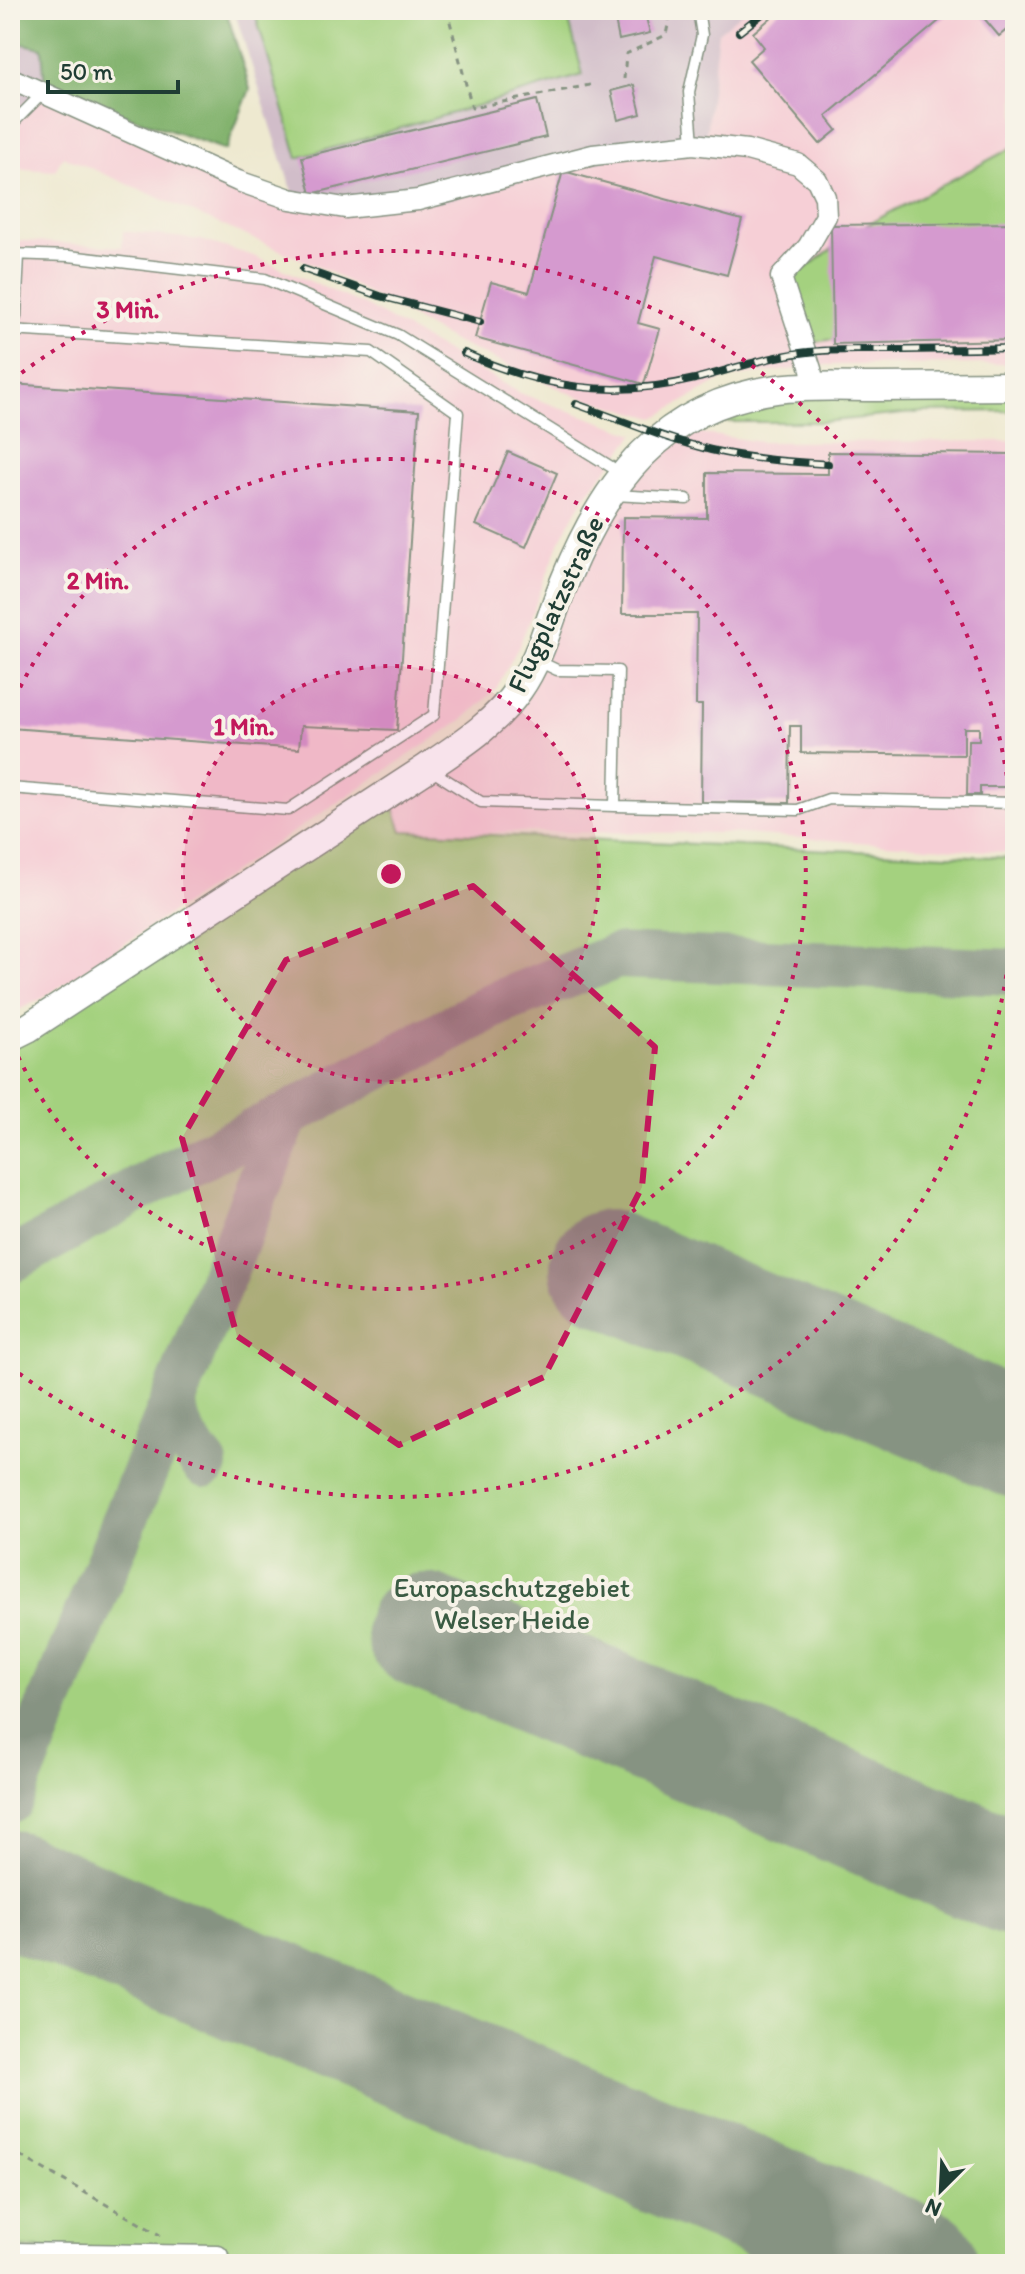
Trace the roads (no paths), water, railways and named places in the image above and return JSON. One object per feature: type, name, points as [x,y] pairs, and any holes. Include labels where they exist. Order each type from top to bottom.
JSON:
[{"type":"street","points":[[10,78],[238,181],[290,199],[345,208],[418,200],[593,155],[693,144],[747,150],[798,164],[817,180],[825,197],[826,216],[808,247],[781,277],[814,387]]},
{"type":"street","name":"Flugplatzstraße","points":[[10,1037],[427,768],[471,738],[501,711],[520,687],[535,659],[581,545],[615,484],[673,428],[713,406],[744,395],[779,389],[1015,386]]},
{"type":"street","points":[[10,2253],[218,2256],[218,2264]]},
{"type":"lane","points":[[693,144],[689,92],[702,35],[698,10]]},
{"type":"lane","points":[[10,126],[43,93]]},
{"type":"lane","points":[[10,317],[16,317],[14,254],[69,256],[265,279],[398,335],[615,484],[687,499]]},
{"type":"lane","points":[[10,330],[371,352],[458,413],[434,715],[288,810],[10,788]]},
{"type":"lane","points":[[535,659],[557,670],[618,671],[615,806]]},
{"type":"lane","points":[[427,768],[481,802],[798,810],[829,799],[1015,803]]},
{"type":"railway","points":[[739,32],[767,10]]},
{"type":"railway","points":[[303,269],[380,296],[480,322]]},
{"type":"railway","points":[[464,353],[521,375],[577,387],[606,389],[664,385],[779,356],[817,351],[1015,348]]},
{"type":"railway","points":[[576,404],[711,450],[769,460],[828,464]]},
{"type":"park label","name":"Europaschutzgebiet Welser Heide","points":[[512,1603]]}]
